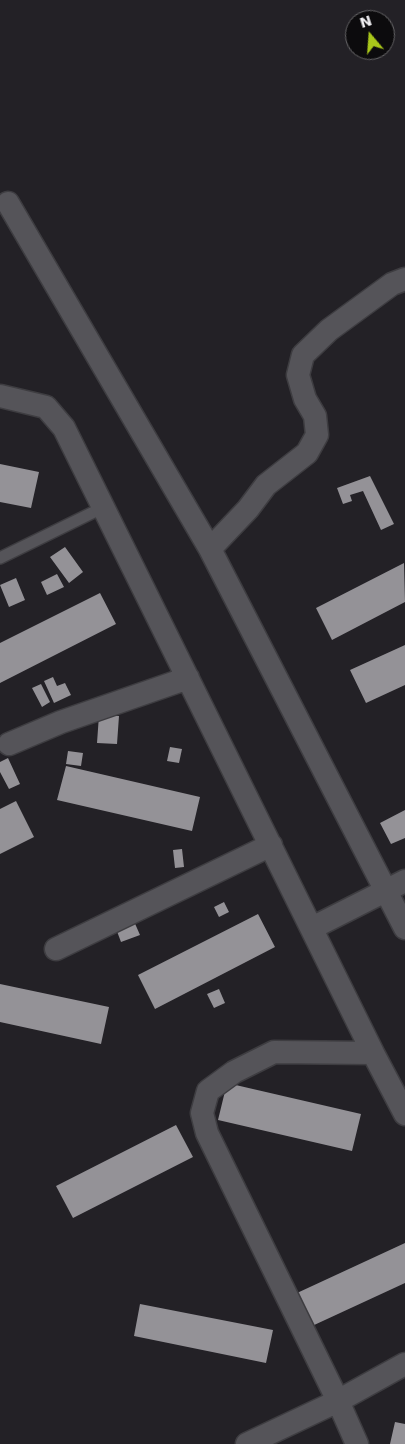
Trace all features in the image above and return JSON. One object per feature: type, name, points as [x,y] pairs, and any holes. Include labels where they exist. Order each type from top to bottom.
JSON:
[{"type":"street","points":[[8,202],[210,549],[395,886],[405,928]]},
{"type":"street","points":[[210,549],[248,508],[266,485],[307,453],[317,435],[315,416],[305,399],[298,375],[303,355],[329,330],[392,284],[405,279]]},
{"type":"street","points":[[0,396],[46,407],[64,428],[373,1054],[405,1114]]},
{"type":"street","points":[[9,744],[61,722],[188,678]]},
{"type":"street","points":[[56,949],[271,845]]},
{"type":"street","points":[[312,928],[395,886]]},
{"type":"street","points":[[357,1444],[338,1401],[207,1133],[202,1113],[208,1091],[234,1072],[274,1052],[373,1054]]},
{"type":"street","points":[[247,1444],[338,1401],[405,1364]]},
{"type":"lane","points":[[0,558],[102,508]]},
{"type":"building","points":[[0,464],[39,472],[31,508],[0,502]]},
{"type":"building","points":[[370,476],[394,524],[381,530],[363,491],[350,495],[352,501],[343,504],[337,488]]},
{"type":"building","points":[[65,547],[83,572],[69,583],[50,557]]},
{"type":"building","points":[[404,563],[405,602],[332,640],[316,608]]},
{"type":"building","points":[[57,574],[64,587],[47,595],[41,582]]},
{"type":"building","points":[[16,578],[25,600],[9,607],[0,585]]},
{"type":"building","points":[[100,593],[116,624],[0,683],[0,643]]},
{"type":"building","points":[[405,645],[405,685],[366,703],[350,670]]},
{"type":"building","points":[[53,677],[57,686],[65,683],[71,695],[54,703],[44,681]]},
{"type":"building","points":[[41,684],[50,702],[42,707],[32,688]]},
{"type":"building","points":[[99,715],[119,716],[117,744],[97,743]]},
{"type":"building","points":[[170,747],[182,749],[179,763],[167,761]]},
{"type":"building","points":[[68,751],[83,753],[81,766],[66,764]]},
{"type":"building","points":[[8,758],[20,784],[9,789],[0,772],[0,762]]},
{"type":"building","points":[[66,766],[200,797],[192,831],[57,800]]},
{"type":"building","points":[[16,801],[34,837],[0,854],[0,809]]},
{"type":"building","points":[[405,810],[405,838],[391,844],[380,823]]},
{"type":"building","points":[[182,849],[184,867],[175,868],[173,850]]},
{"type":"building","points":[[224,902],[229,912],[219,917],[214,907]]},
{"type":"building","points":[[258,914],[275,947],[155,1009],[138,975]]},
{"type":"building","points":[[133,919],[140,935],[121,942],[115,926]]},
{"type":"building","points":[[0,984],[109,1007],[101,1044],[0,1022]]},
{"type":"building","points":[[219,989],[225,1003],[214,1008],[207,994]]},
{"type":"building","points":[[227,1083],[361,1114],[352,1151],[218,1120]]},
{"type":"building","points":[[176,1125],[193,1157],[73,1218],[56,1186]]},
{"type":"building","points":[[405,1243],[405,1283],[312,1326],[297,1293]]},
{"type":"building","points":[[140,1304],[273,1330],[266,1363],[134,1336]]},
{"type":"building","points":[[395,1422],[405,1424],[405,1444],[390,1444]]}]
